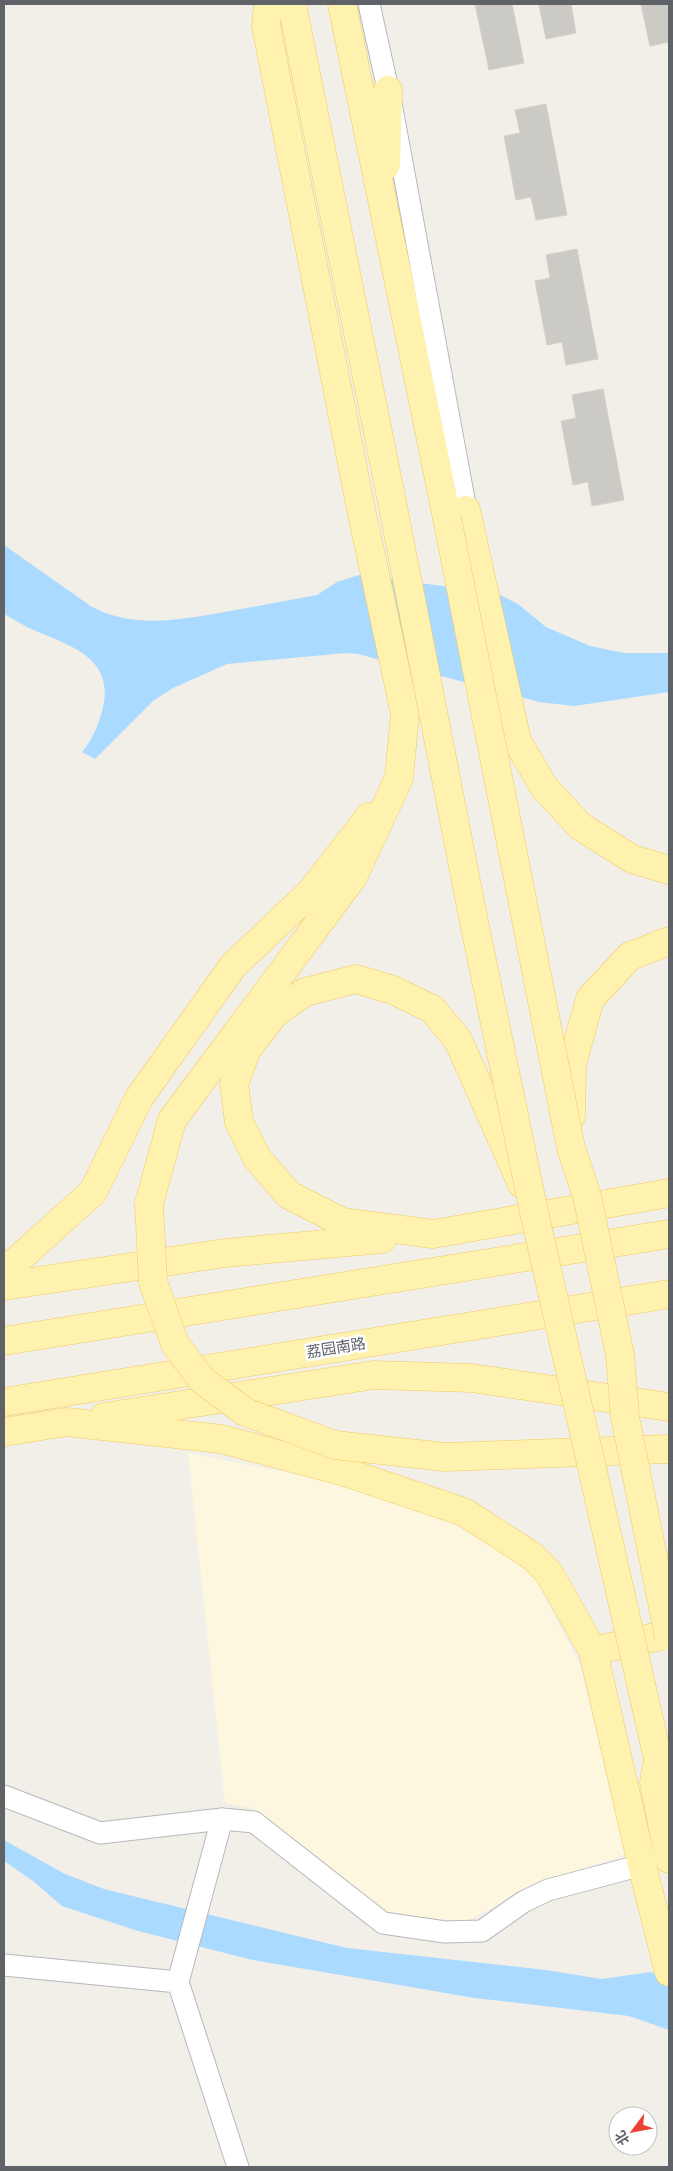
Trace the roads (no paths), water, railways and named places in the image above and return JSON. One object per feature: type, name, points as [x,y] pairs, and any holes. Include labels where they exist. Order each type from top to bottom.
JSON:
[{"type":"main road","points":[[292,4],[474,922],[534,1212],[658,1759],[654,1782],[669,1859]]},
{"type":"main road","points":[[342,4],[385,217],[456,514],[517,740],[544,787],[580,826],[632,859],[669,870]]},
{"type":"main road","points":[[266,11],[362,514],[405,714],[399,778],[353,877],[172,1120],[149,1204],[153,1282],[175,1344],[202,1380],[245,1412],[335,1445],[445,1457],[669,1449]]},
{"type":"main road","points":[[385,217],[388,90]]},
{"type":"main road","points":[[456,514],[571,1148],[587,1196],[620,1355],[626,1417],[669,1635],[593,1651]]},
{"type":"main road","points":[[4,1272],[93,1192],[139,1098],[233,966],[311,892],[399,778]]},
{"type":"main road","points":[[571,1148],[572,1064],[590,999],[630,956],[669,941]]},
{"type":"main road","points":[[433,1234],[342,1222],[289,1195],[257,1158],[239,1122],[234,1084],[247,1049],[275,1013],[305,992],[356,979],[393,990],[432,1009],[458,1040],[534,1212]]},
{"type":"main road","points":[[4,1286],[225,1253],[433,1234],[669,1193]]},
{"type":"main road","points":[[4,1341],[669,1234]]},
{"type":"main road","name":"荔园南路","points":[[4,1402],[669,1294]]},
{"type":"main road","points":[[4,1432],[374,1375],[472,1378],[669,1407]]},
{"type":"main road","points":[[66,1422],[221,1439],[345,1472],[464,1512],[532,1556],[549,1573],[593,1651],[669,1972]]},
{"type":"street","points":[[369,4],[388,90],[456,514]]},
{"type":"street","points":[[4,1796],[100,1833],[222,1819],[254,1822],[383,1923],[445,1932],[482,1931],[523,1902],[548,1890],[642,1864]]},
{"type":"street","points":[[222,1819],[178,1981],[238,2167]]},
{"type":"street","points":[[4,1965],[178,1981]]},
{"type":"water","points":[[4,545],[92,607],[109,614],[143,620],[160,621],[195,617],[317,595],[337,582],[359,575],[496,593],[518,604],[546,627],[590,646],[624,653],[669,653],[669,692],[574,706],[539,702],[358,654],[346,653],[227,664],[173,688],[153,701],[95,759],[82,752],[92,738],[102,711],[105,694],[103,680],[98,668],[78,650],[29,628],[4,614]]},
{"type":"water","points":[[4,1840],[65,1874],[104,1889],[347,1948],[546,1970],[602,1979],[651,1972],[669,1979],[669,2030],[629,2016],[475,1998],[253,1960],[138,1931],[62,1906],[33,1881],[4,1861]]}]
